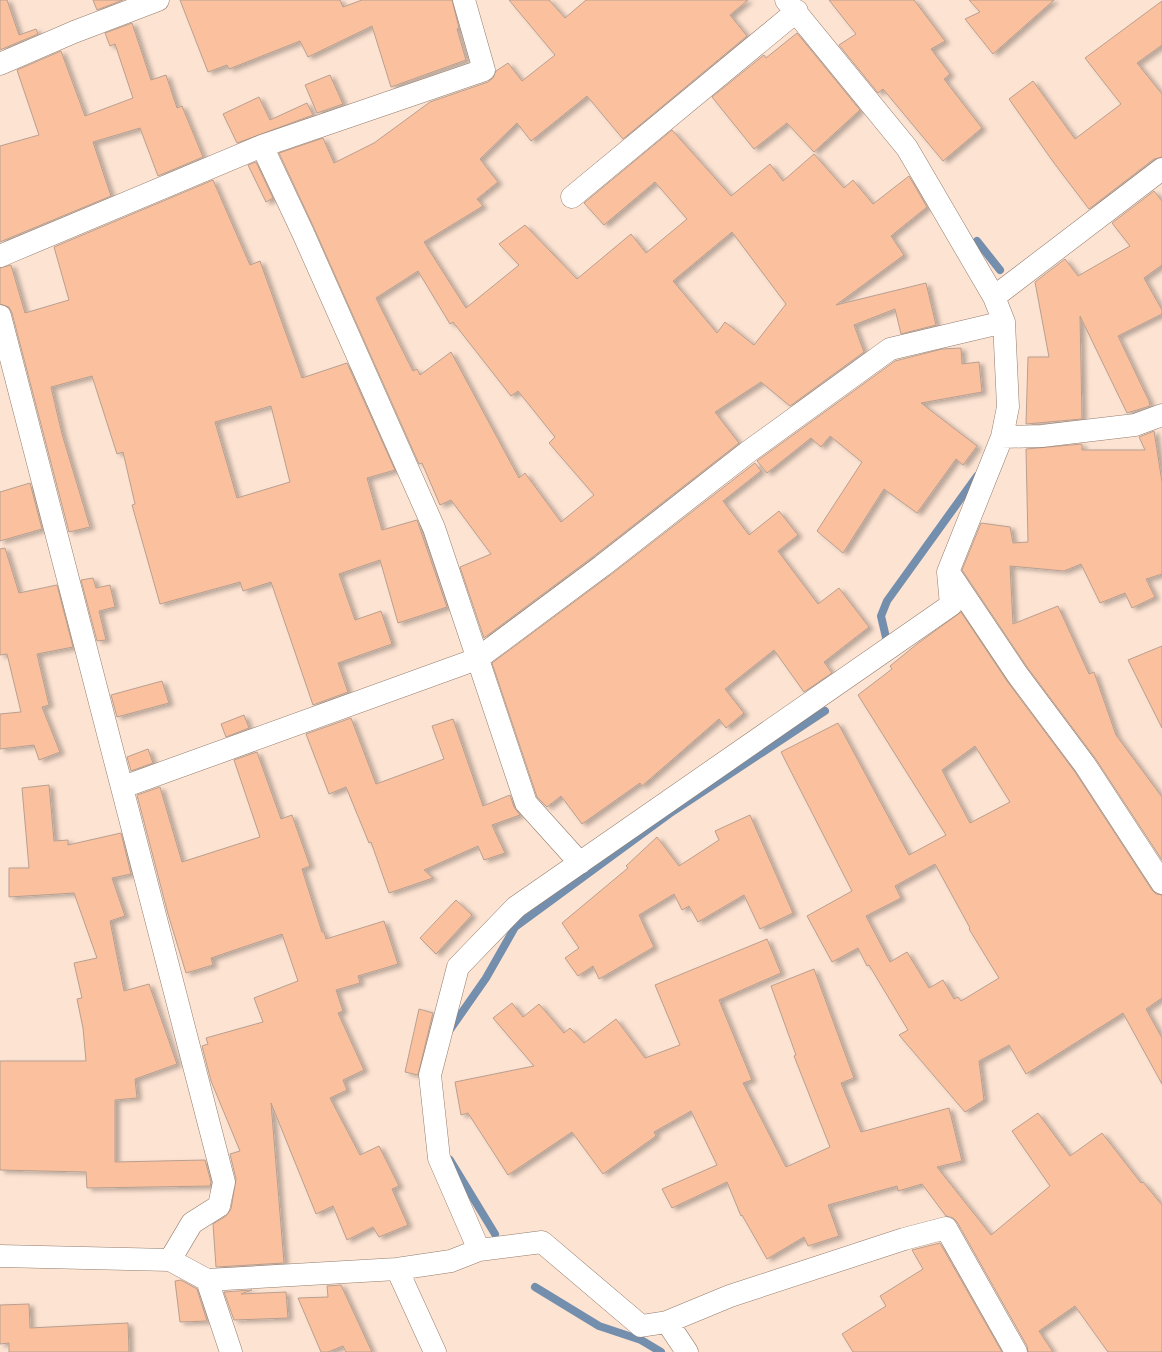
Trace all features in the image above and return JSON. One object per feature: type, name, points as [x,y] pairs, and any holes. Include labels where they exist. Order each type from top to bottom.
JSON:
[{"type":"street","points":[[0,64],[74,32],[158,0]]},
{"type":"street","points":[[0,256],[262,146],[484,70],[464,0]]},
{"type":"street","points":[[479,1250],[438,1158],[430,1075],[458,968],[516,907],[951,605],[948,572],[1002,437],[1008,407],[1004,322],[994,297],[907,148],[791,6],[572,197]]},
{"type":"street","points":[[262,146],[303,233],[434,528],[526,803],[580,863]]},
{"type":"street","points":[[994,297],[1162,170]]},
{"type":"street","points":[[0,316],[224,1182],[219,1206],[192,1223],[170,1260]]},
{"type":"street","points":[[123,787],[477,659],[602,566],[748,452],[890,349],[1004,322]]},
{"type":"street","points":[[1002,437],[1042,436],[1135,425],[1161,419]]},
{"type":"street","points":[[948,572],[1017,674],[1085,765],[1162,883]]},
{"type":"street","points":[[0,1256],[170,1260],[207,1280],[397,1270],[451,1261],[479,1250],[542,1242],[641,1326],[667,1322],[730,1296],[904,1239],[946,1228],[1016,1352]]},
{"type":"street","points":[[397,1270],[435,1352]]},
{"type":"street","points":[[207,1280],[231,1352]]},
{"type":"street","points":[[667,1322],[686,1352]]},
{"type":"building","points":[[0,0],[7,0],[19,35],[36,29],[38,34],[0,50]]},
{"type":"building","points":[[93,0],[123,0],[97,10]]},
{"type":"building","points":[[180,0],[340,0],[343,7],[362,0],[452,0],[459,28],[457,29],[466,60],[391,87],[372,26],[308,57],[300,41],[229,69],[227,65],[208,72]]},
{"type":"building","points":[[509,0],[549,0],[565,18],[586,0],[748,0],[730,15],[747,36],[623,139],[587,96],[531,141],[517,123],[480,159],[498,182],[477,199],[483,206],[424,242],[466,308],[519,265],[499,244],[525,225],[577,279],[631,234],[646,253],[687,219],[655,182],[604,225],[584,203],[672,130],[731,196],[770,164],[783,181],[814,154],[844,188],[853,180],[873,204],[909,176],[927,207],[891,236],[904,255],[836,305],[926,283],[936,325],[901,334],[895,309],[854,325],[864,352],[790,406],[761,382],[715,412],[739,443],[594,556],[484,638],[460,567],[491,554],[451,500],[440,505],[422,463],[419,464],[279,153],[323,138],[334,163],[374,143],[430,102],[488,82],[493,78],[496,71],[508,63],[522,81],[555,55]],"holes":[[[732,232],[786,304],[754,345],[725,322],[717,333],[673,281]],[[418,271],[450,324],[453,322],[511,396],[518,391],[555,437],[549,443],[594,495],[561,522],[525,473],[519,478],[451,352],[420,375],[417,369],[413,371],[376,298]]]},
{"type":"building","points":[[829,0],[914,0],[945,41],[931,49],[950,74],[944,79],[982,128],[943,161],[883,89],[878,93],[839,45],[856,34]]},
{"type":"building","points":[[969,0],[1054,0],[993,54],[965,19],[980,12]]},
{"type":"building","points":[[1162,1],[1162,45],[1137,63],[1162,94],[1162,157],[1154,159],[1089,209],[1054,163],[1009,99],[1033,81],[1075,139],[1121,104],[1085,58]]},
{"type":"building","points":[[132,23],[151,80],[166,75],[177,108],[182,106],[203,157],[158,176],[140,128],[93,142],[111,196],[0,242],[0,146],[39,135],[17,70],[61,51],[85,116],[133,98],[115,44],[110,46],[105,33]]},
{"type":"building","points":[[797,33],[860,110],[814,152],[787,123],[754,149],[712,97],[764,55],[766,58]]},
{"type":"building","points":[[330,75],[343,104],[317,113],[305,85]]},
{"type":"building","points":[[259,97],[270,120],[307,103],[313,115],[237,143],[223,114]]},
{"type":"building","points":[[256,162],[273,198],[266,202],[248,165]]},
{"type":"building","points":[[213,180],[250,265],[260,261],[302,378],[347,363],[395,470],[367,478],[382,530],[417,520],[447,607],[398,623],[380,560],[339,574],[355,620],[381,611],[392,644],[338,663],[348,692],[313,705],[271,582],[243,591],[240,582],[160,604],[132,505],[135,504],[123,452],[117,454],[92,376],[51,387],[62,434],[90,527],[69,532],[12,313],[9,307],[0,304],[0,268],[11,265],[25,313],[69,300],[54,247]],"holes":[[[271,406],[290,482],[237,498],[215,422]]]},
{"type":"building","points":[[1154,191],[1162,201],[1162,265],[1144,278],[1162,310],[1162,314],[1118,336],[1150,406],[1127,413],[1080,316],[1082,419],[1026,424],[1028,357],[1049,357],[1035,282],[1065,259],[1078,276],[1130,246],[1112,223]]},
{"type":"building","points":[[961,348],[962,364],[979,362],[982,392],[921,403],[977,446],[963,465],[956,459],[917,513],[884,489],[843,553],[817,531],[862,462],[830,436],[821,447],[811,438],[767,473],[757,461],[895,361],[942,349]]},
{"type":"building","points":[[1154,431],[1162,482],[1162,574],[1146,579],[1155,597],[1132,608],[1125,593],[1100,603],[1081,564],[1064,571],[1010,566],[1013,624],[1058,606],[1089,674],[1094,672],[1116,735],[1162,797],[1162,860],[1095,758],[1027,667],[962,570],[981,523],[1010,527],[1013,543],[1028,542],[1026,449],[1082,444],[1082,450],[1145,450],[1139,437]]},
{"type":"building","points":[[755,463],[761,471],[723,501],[749,535],[779,511],[798,535],[778,551],[818,604],[839,588],[869,627],[824,662],[832,673],[804,692],[774,650],[725,689],[744,713],[726,728],[719,719],[642,786],[640,783],[582,824],[561,796],[547,807],[537,797],[492,663],[609,576]]},
{"type":"building","points":[[30,483],[42,529],[0,541],[0,492]]},
{"type":"building","points":[[5,548],[19,593],[57,585],[73,647],[37,654],[49,705],[42,707],[60,752],[39,760],[34,745],[0,749],[0,714],[21,712],[7,654],[0,655],[0,549]]},
{"type":"building","points":[[93,578],[96,588],[110,585],[115,607],[99,611],[106,640],[97,641],[81,580]]},
{"type":"building","points":[[961,612],[1007,681],[1075,772],[1152,890],[1156,894],[1162,895],[1162,998],[1146,1009],[1162,1038],[1162,1084],[1123,1013],[1026,1074],[1009,1045],[979,1061],[984,1100],[965,1112],[899,1035],[908,1030],[869,965],[867,966],[858,948],[832,962],[807,916],[852,891],[781,752],[838,723],[909,855],[946,835],[858,695],[892,669],[890,666]],"holes":[[[975,746],[1010,802],[970,823],[942,770]],[[935,864],[970,928],[969,929],[999,978],[961,1001],[958,997],[954,999],[943,980],[929,988],[907,952],[890,962],[866,916],[901,898],[895,886]]]},
{"type":"building","points":[[1162,646],[1162,728],[1128,660]]},
{"type":"building","points":[[162,681],[169,703],[117,717],[111,695]]},
{"type":"building","points":[[244,715],[249,728],[226,737],[221,724]]},
{"type":"building","points":[[351,718],[376,784],[444,759],[432,726],[453,719],[483,806],[510,795],[514,807],[520,815],[492,825],[505,853],[484,860],[478,846],[424,870],[433,878],[389,893],[371,842],[369,843],[346,787],[329,794],[306,734]]},
{"type":"building","points":[[148,749],[153,763],[131,771],[127,757]]},
{"type":"building","points":[[257,752],[281,819],[292,815],[310,866],[302,869],[322,932],[324,932],[326,939],[384,921],[398,964],[358,976],[360,983],[336,990],[343,1011],[338,1013],[364,1070],[343,1080],[347,1090],[330,1098],[360,1155],[379,1146],[399,1186],[392,1189],[408,1225],[379,1237],[373,1227],[347,1240],[333,1206],[316,1214],[271,1103],[284,1263],[216,1267],[213,1224],[226,1216],[231,1209],[236,1179],[230,1154],[240,1151],[211,1081],[202,1046],[208,1044],[206,1038],[263,1022],[254,998],[298,981],[282,934],[211,958],[213,965],[186,973],[168,914],[137,795],[160,787],[182,862],[260,837],[234,760]]},
{"type":"building","points":[[49,785],[54,841],[68,840],[68,845],[121,833],[131,874],[112,878],[125,916],[110,921],[124,991],[149,984],[177,1064],[135,1079],[137,1098],[115,1100],[115,1162],[205,1160],[211,1182],[210,1186],[87,1188],[86,1172],[0,1170],[0,1061],[86,1061],[83,1028],[77,999],[82,998],[74,963],[97,958],[74,893],[9,897],[9,868],[29,868],[22,788]]},
{"type":"building","points":[[750,815],[793,913],[760,929],[744,895],[698,922],[689,906],[682,910],[674,894],[639,915],[654,947],[599,979],[593,966],[578,976],[565,958],[579,948],[562,923],[628,868],[626,866],[657,837],[679,866],[719,840],[715,831]]},
{"type":"building","points":[[456,900],[472,915],[436,954],[420,938]]},
{"type":"building","points":[[767,939],[781,973],[719,1000],[752,1080],[743,1083],[786,1167],[830,1147],[794,1056],[796,1055],[771,986],[814,969],[854,1078],[841,1083],[861,1132],[949,1108],[962,1161],[937,1167],[991,1235],[1050,1186],[1012,1131],[1038,1113],[1070,1156],[1102,1133],[1141,1183],[1143,1182],[1162,1205],[1162,1352],[1108,1352],[1075,1306],[1039,1331],[1053,1352],[1028,1352],[1027,1346],[957,1222],[953,1218],[946,1216],[922,1184],[898,1191],[897,1186],[828,1205],[839,1236],[808,1246],[804,1237],[767,1259],[742,1215],[741,1216],[727,1182],[672,1208],[662,1189],[717,1165],[691,1111],[654,1132],[656,1136],[603,1174],[572,1132],[508,1175],[468,1113],[461,1115],[455,1082],[534,1066],[493,1018],[512,1003],[523,1017],[539,1004],[564,1033],[570,1028],[584,1043],[616,1019],[645,1058],[680,1045],[655,985]]},
{"type":"building","points":[[419,1009],[433,1013],[418,1075],[405,1072]]},
{"type":"building","points":[[940,1243],[1002,1352],[853,1352],[842,1334],[886,1306],[880,1296],[923,1269],[912,1250]]},
{"type":"building","points":[[181,1280],[197,1289],[207,1321],[180,1322],[175,1281]]},
{"type":"building","points":[[341,1285],[372,1352],[346,1352],[343,1346],[328,1352],[321,1352],[298,1298],[328,1297],[327,1286]]},
{"type":"building","points":[[252,1290],[241,1294],[286,1292],[288,1318],[234,1320],[224,1292]]},
{"type":"building","points":[[29,1304],[30,1328],[128,1323],[129,1352],[9,1352],[9,1343],[0,1344],[0,1305]]},
{"type":"waterway","points":[[977,241],[1000,270]]},
{"type":"waterway","points":[[888,646],[881,616],[887,601],[977,476]]},
{"type":"waterway","points":[[449,1031],[486,978],[515,927],[669,814],[825,711]]},
{"type":"waterway","points":[[450,1160],[495,1234]]},
{"type":"waterway","points":[[535,1287],[599,1326],[641,1340],[661,1352]]}]
